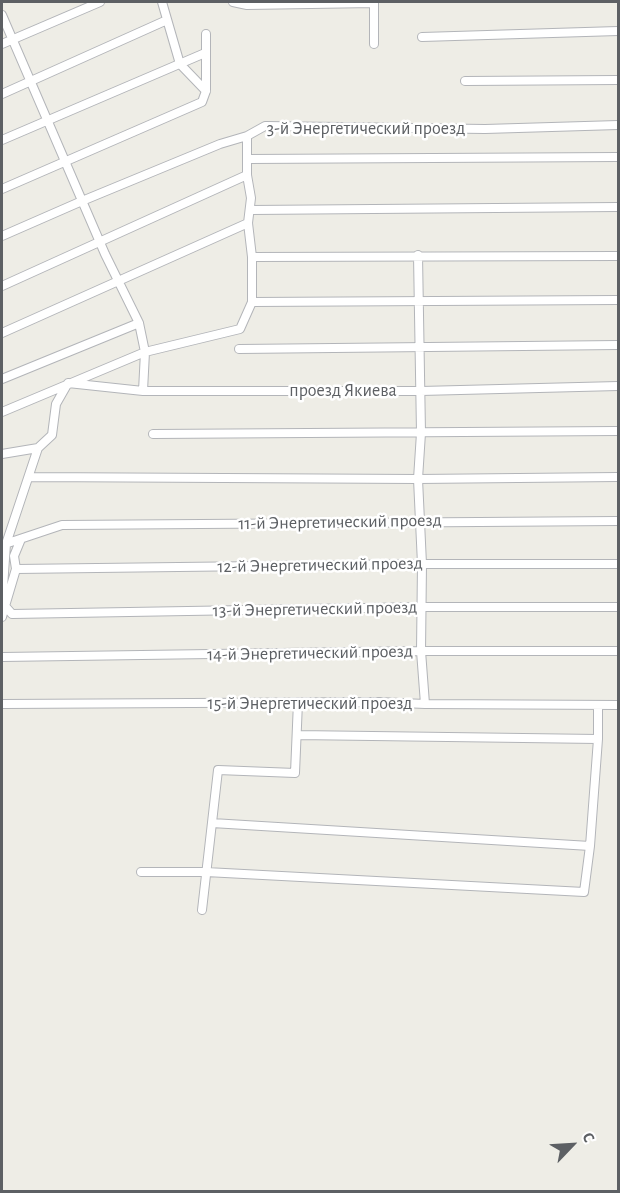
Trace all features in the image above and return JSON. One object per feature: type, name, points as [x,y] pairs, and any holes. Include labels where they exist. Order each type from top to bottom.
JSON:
[{"type":"street","points":[[2,44],[100,2]]},
{"type":"street","points":[[162,2],[180,64],[206,91]]},
{"type":"street","points":[[233,2],[247,5],[374,3],[374,44]]},
{"type":"street","points":[[2,15],[100,243],[139,323],[145,352],[143,391]]},
{"type":"street","points":[[2,94],[167,20]]},
{"type":"street","points":[[422,37],[618,31]]},
{"type":"street","points":[[2,189],[202,102],[206,91],[206,34]]},
{"type":"street","points":[[2,140],[205,53]]},
{"type":"street","points":[[465,81],[618,80]]},
{"type":"street","name":"3-й Энергетический проезд","points":[[252,302],[247,136],[264,126],[485,129],[618,125]]},
{"type":"street","points":[[2,236],[220,144],[247,136]]},
{"type":"street","points":[[248,159],[618,157]]},
{"type":"street","points":[[2,285],[248,175]]},
{"type":"street","points":[[251,210],[618,207]]},
{"type":"street","points":[[2,333],[248,223]]},
{"type":"street","points":[[418,255],[421,391],[418,478],[422,564],[421,651],[425,704]]},
{"type":"street","points":[[252,257],[618,256]]},
{"type":"street","points":[[2,412],[145,352],[240,329],[252,302],[618,300]]},
{"type":"street","points":[[2,379],[139,323]]},
{"type":"street","points":[[239,349],[618,345]]},
{"type":"street","points":[[2,617],[4,545],[39,448],[52,435],[56,404],[68,383]]},
{"type":"street","name":"проезд Якиева","points":[[68,383],[143,391],[421,391],[618,386]]},
{"type":"street","points":[[153,434],[618,431]]},
{"type":"street","points":[[2,454],[39,448]]},
{"type":"street","points":[[29,477],[618,477]]},
{"type":"street","name":"11-й Энергетический проезд","points":[[4,545],[62,525],[618,520]]},
{"type":"street","points":[[3,604],[19,569],[14,556],[21,539]]},
{"type":"street","name":"12-й Энергетический проезд","points":[[19,569],[618,564]]},
{"type":"street","name":"13-й Энергетический проезд","points":[[3,604],[12,614],[422,607],[618,607]]},
{"type":"street","name":"14-й Энергетический проезд","points":[[2,657],[421,651],[618,651]]},
{"type":"street","points":[[202,910],[218,770],[295,772],[298,702]]},
{"type":"street","name":"15-й Энергетический проезд","points":[[2,704],[379,702],[618,705]]},
{"type":"street","points":[[141,872],[207,872],[585,892],[591,846],[598,705]]},
{"type":"street","points":[[297,735],[598,739]]},
{"type":"street","points":[[212,823],[591,846]]}]
